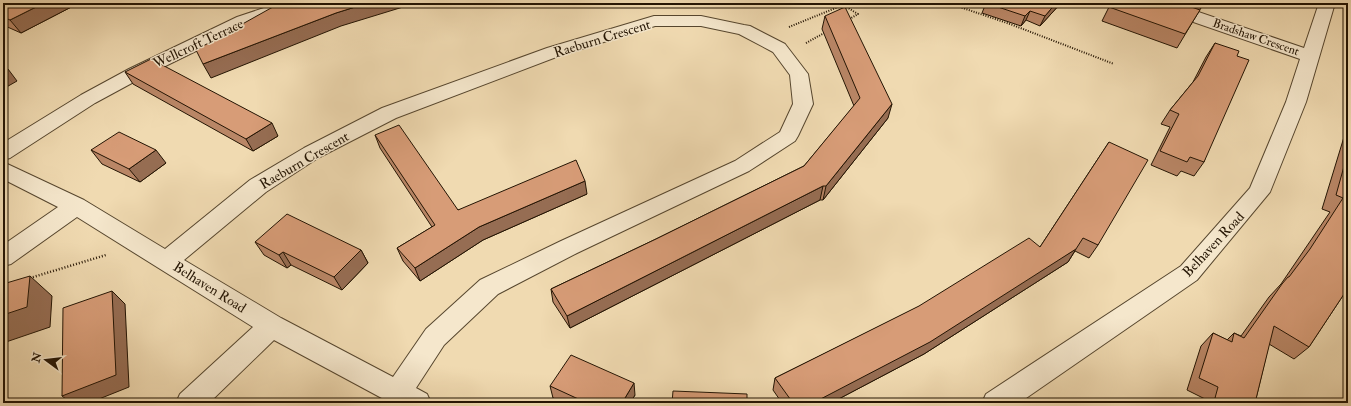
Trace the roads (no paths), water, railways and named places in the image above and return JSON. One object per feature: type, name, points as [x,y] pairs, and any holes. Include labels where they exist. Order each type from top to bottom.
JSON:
[{"type":"street","name":"Wellcroft Terrace","points":[[3,153],[88,99],[136,73],[243,21],[295,3]]},
{"type":"street","name":"Bradshaw Crescent","points":[[1156,3],[1310,56]]},
{"type":"street","name":"Belhaven Road","points":[[996,403],[1189,273],[1259,192],[1296,102],[1327,3]]},
{"type":"street","name":"Raeburn Crescent","points":[[167,261],[258,186],[311,153],[389,113],[554,52],[654,21],[701,21],[744,30],[779,48],[799,74],[803,104],[788,136],[742,166],[569,247],[489,287],[435,337],[407,398]]},
{"type":"street","name":"Belhaven Road","points":[[3,170],[76,206],[272,326],[407,398]]},
{"type":"street","points":[[3,256],[76,206]]},
{"type":"street","points":[[190,403],[272,326]]}]
